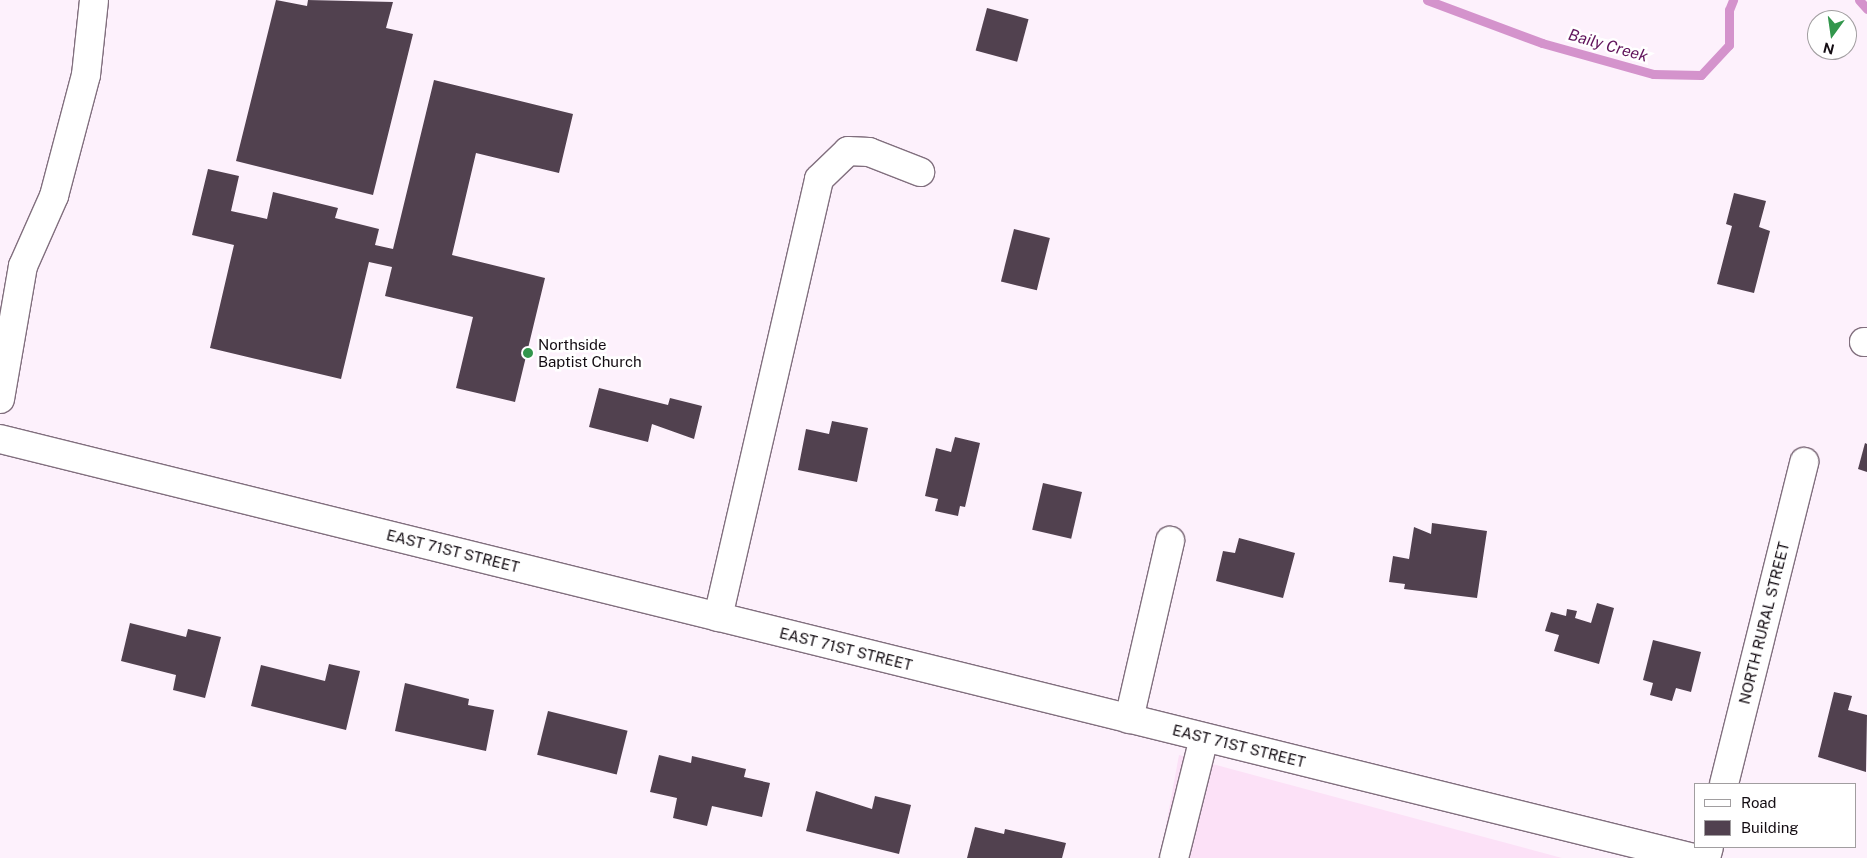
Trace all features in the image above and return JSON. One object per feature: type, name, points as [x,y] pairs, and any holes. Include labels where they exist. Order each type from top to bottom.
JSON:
[{"type":"main road","points":[[0,399],[24,266],[54,196],[86,75],[94,0]]},
{"type":"main road","points":[[718,617],[819,178],[848,150],[869,152],[920,172]]},
{"type":"main road","name":"EAST 71ST STREET","points":[[0,440],[1693,858]]},
{"type":"main road","name":"NORTH RURAL STREET","points":[[1724,783],[1804,462]]},
{"type":"main road","points":[[1129,719],[1170,541]]},
{"type":"main road","points":[[1174,858],[1204,738]]},
{"type":"shaded area","points":[[1179,755],[1562,858],[1160,858]]},
{"type":"building","points":[[276,0],[307,6],[308,0],[393,2],[386,28],[413,34],[373,195],[236,161]]},
{"type":"building","points":[[987,8],[1029,19],[1017,62],[976,51]]},
{"type":"building","points":[[434,80],[573,114],[559,173],[476,153],[452,255],[545,278],[515,402],[456,388],[473,317],[385,296],[392,267],[369,262],[341,379],[210,348],[234,245],[192,235],[208,169],[239,176],[231,211],[267,219],[273,192],[338,208],[335,218],[379,229],[375,245],[393,249]]},
{"type":"building","points":[[1734,193],[1766,201],[1759,227],[1770,231],[1754,293],[1717,284],[1732,226],[1726,224]]},
{"type":"building","points":[[1014,229],[1050,238],[1037,290],[1001,281]]},
{"type":"building","points":[[599,388],[668,405],[670,398],[702,406],[694,439],[652,424],[648,442],[589,427]]},
{"type":"building","points":[[832,421],[868,428],[857,482],[798,470],[806,429],[829,434]]},
{"type":"building","points":[[955,437],[980,443],[965,507],[960,506],[958,516],[935,511],[938,499],[925,496],[936,448],[951,452]]},
{"type":"building","points":[[1865,443],[1867,444],[1867,472],[1858,469]]},
{"type":"building","points":[[1043,483],[1082,492],[1071,539],[1032,530]]},
{"type":"building","points":[[1432,523],[1487,531],[1477,598],[1404,589],[1405,584],[1389,582],[1393,556],[1409,559],[1414,527],[1431,534]]},
{"type":"building","points":[[1239,538],[1295,553],[1283,598],[1216,581],[1223,551],[1235,553]]},
{"type":"building","points":[[1597,603],[1614,608],[1599,664],[1554,651],[1559,635],[1545,631],[1551,612],[1566,616],[1567,609],[1577,611],[1575,618],[1591,623]]},
{"type":"building","points":[[130,623],[186,637],[188,629],[221,637],[205,698],[173,690],[176,675],[121,661]]},
{"type":"building","points":[[1653,640],[1701,652],[1691,692],[1676,688],[1672,701],[1650,695],[1653,683],[1643,680]]},
{"type":"building","points":[[329,664],[360,671],[346,730],[251,706],[261,665],[325,681]]},
{"type":"building","points":[[405,683],[469,699],[468,705],[494,710],[486,751],[395,731]]},
{"type":"building","points":[[1834,692],[1852,696],[1848,710],[1867,715],[1866,772],[1818,757]]},
{"type":"building","points":[[548,711],[628,731],[617,775],[537,755]]},
{"type":"building","points":[[659,755],[691,763],[692,756],[746,769],[744,777],[770,783],[762,817],[712,806],[707,826],[673,818],[677,798],[650,792]]},
{"type":"building","points":[[816,791],[872,809],[875,796],[911,805],[899,854],[806,831]]},
{"type":"building","points":[[975,827],[1004,834],[1005,829],[1066,843],[1062,858],[967,858]]},
{"type":"waterway","name":"Baily Creek","points":[[1427,0],[1542,43],[1653,74],[1701,75],[1729,45],[1729,10],[1733,0]]},
{"type":"waterway","name":"Baily Creek","points":[[1859,0],[1867,9]]},
{"type":"place","name":"Northside Baptist Church","points":[[528,353]]}]
